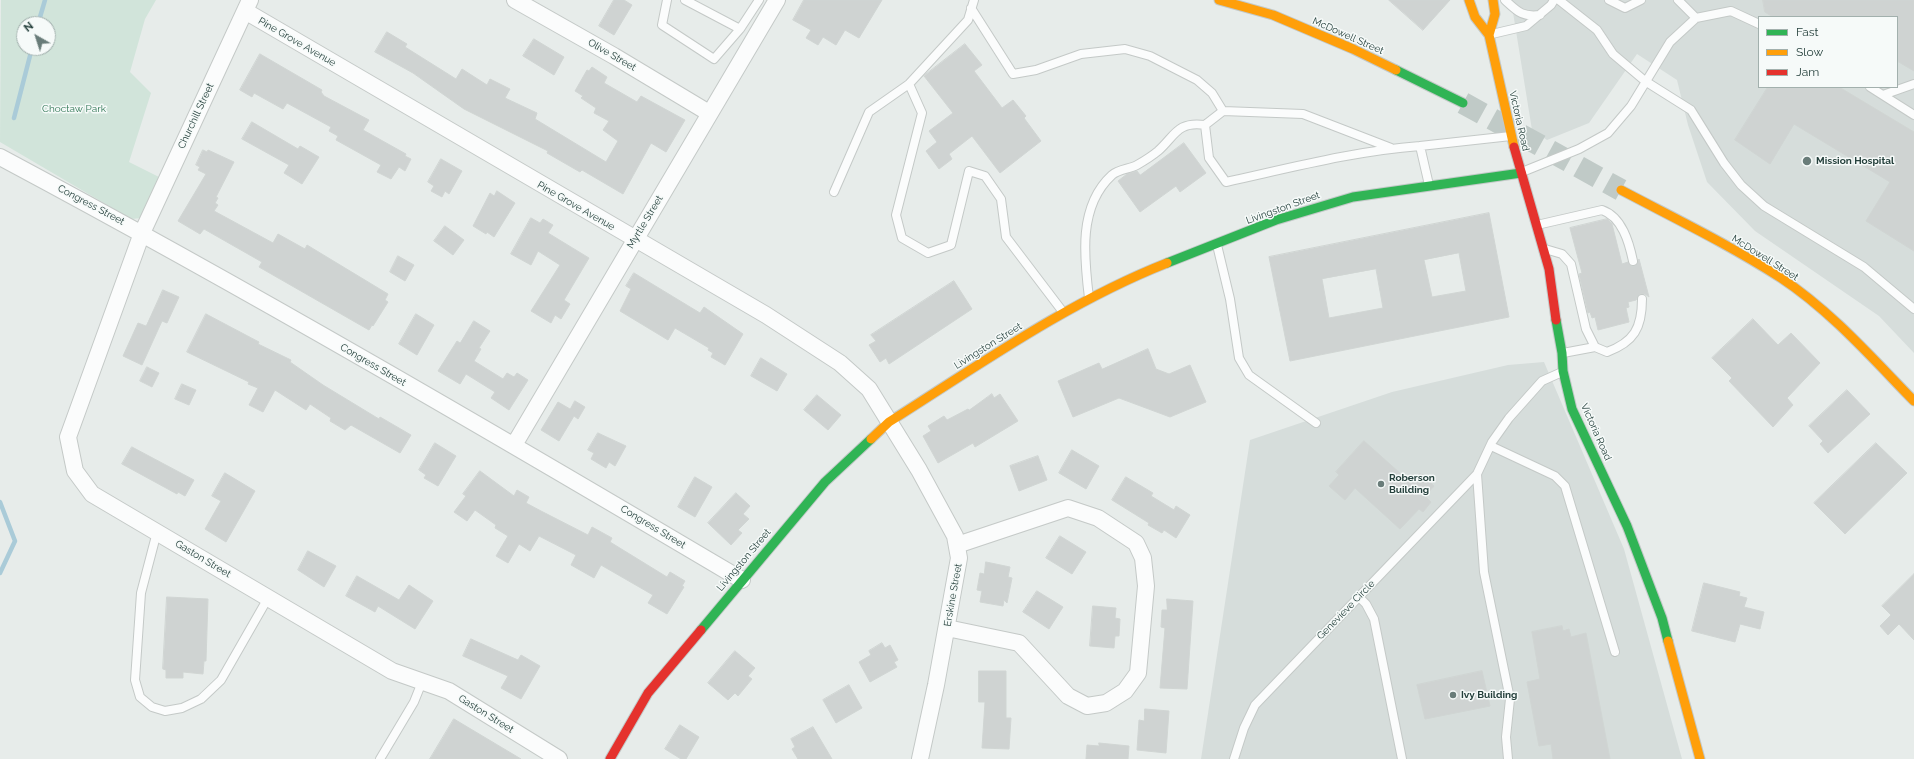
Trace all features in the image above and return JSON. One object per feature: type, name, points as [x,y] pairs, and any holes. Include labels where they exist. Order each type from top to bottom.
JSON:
[{"type":"street","name":"Olive Street","points":[[515,0],[614,56],[709,113]]},
{"type":"street","name":"Myrtle Street","points":[[514,445],[777,0]]},
{"type":"street","name":"McDowell Street","points":[[1219,0],[1273,15],[1353,50],[1463,103]]},
{"type":"street","name":"Victoria Road","points":[[1469,0],[1475,17],[1489,35],[1511,136],[1549,269],[1558,338],[1562,353],[1563,371],[1572,409],[1627,526],[1662,618],[1700,759]]},
{"type":"street","name":"Victoria Road","points":[[1489,35],[1495,14],[1493,0]]},
{"type":"street","name":"Churchill Street","points":[[142,233],[248,6]]},
{"type":"street","name":"Pine Grove Avenue","points":[[248,6],[634,240],[766,316],[840,363],[869,389],[889,422]]},
{"type":"street","name":"Congress Street","points":[[0,157],[142,233],[514,445],[742,580]]},
{"type":"street","name":"Livingston Street","points":[[610,759],[648,692],[825,482],[889,422],[1064,313],[1136,275],[1276,220],[1318,206],[1353,198],[1429,188],[1521,173]]},
{"type":"street","name":"McDowell Street","points":[[1621,190],[1781,278],[1832,318],[1914,401]]},
{"type":"street","name":"Gaston Street","points":[[142,233],[68,437],[75,471],[92,494],[392,671],[449,691],[559,759]]},
{"type":"street","name":"Erskine Street","points":[[889,422],[939,505],[955,536],[959,558],[947,628],[920,759]]},
{"type":"street","points":[[947,628],[1020,643],[1068,696],[1086,706],[1106,703],[1125,691],[1138,673],[1146,586],[1143,558],[1136,543],[1098,518],[1068,508],[957,546]]},
{"type":"lane","points":[[667,0],[662,25],[714,59],[740,29],[759,0]]},
{"type":"lane","points":[[685,0],[740,29]]},
{"type":"lane","points":[[1505,0],[1520,13],[1527,16],[1540,15]]},
{"type":"lane","points":[[1489,35],[1526,26],[1540,15],[1554,0]]},
{"type":"lane","points":[[1558,0],[1597,30],[1613,54],[1645,81],[1691,110],[1724,163],[1737,180],[1764,206],[1864,267],[1914,309]]},
{"type":"lane","points":[[1609,0],[1625,8],[1641,0]]},
{"type":"lane","points":[[1678,0],[1696,18]]},
{"type":"lane","points":[[834,192],[869,112],[909,84],[968,20],[973,4]]},
{"type":"lane","points":[[973,4],[1013,74],[1036,70],[1081,54],[1125,49],[1150,56],[1197,80],[1212,93],[1223,112]]},
{"type":"lane","points":[[1521,173],[1579,149],[1608,133],[1631,106],[1670,42],[1696,18],[1731,11],[1758,24]]},
{"type":"lane","points":[[909,84],[922,112],[896,215],[902,238],[928,254],[951,245],[969,171],[985,176],[1001,199],[1006,237],[1064,313]]},
{"type":"lane","points":[[1883,95],[1914,84]]},
{"type":"lane","points":[[1872,88],[1914,115]]},
{"type":"lane","points":[[1089,299],[1086,268],[1086,232],[1090,207],[1095,196],[1113,174],[1137,165],[1158,151],[1174,132],[1193,123],[1205,125],[1223,112],[1304,114],[1393,148]]},
{"type":"lane","points":[[1205,125],[1209,158],[1226,182],[1324,160],[1393,148],[1511,136]]},
{"type":"lane","points":[[1420,146],[1429,188]]},
{"type":"lane","points":[[1536,226],[1602,210],[1610,213],[1616,218],[1622,228],[1633,261]]},
{"type":"lane","points":[[1217,244],[1230,299],[1239,358],[1249,375],[1316,423]]},
{"type":"lane","points":[[1542,248],[1562,254],[1571,264],[1586,329],[1595,347]]},
{"type":"lane","points":[[1562,353],[1595,347],[1607,352],[1623,346],[1632,335],[1640,321],[1642,299]]},
{"type":"lane","points":[[1508,759],[1506,737],[1510,699],[1484,572],[1477,474],[1491,446],[1509,418],[1542,382],[1563,371]]},
{"type":"lane","points":[[1491,446],[1555,476],[1565,486],[1614,652]]},
{"type":"lane","name":"Genevieve Circle","points":[[1234,759],[1244,728],[1255,705],[1477,474]]},
{"type":"lane","points":[[157,532],[141,593],[135,680],[140,697],[152,707],[165,711],[182,708],[201,699],[221,680],[268,598]]},
{"type":"lane","points":[[1359,597],[1366,604],[1374,618],[1402,759]]},
{"type":"lane","points":[[380,759],[414,702],[422,682]]},
{"type":"shaded area","name":"Mission Hospital","points":[[1511,0],[1914,0],[1914,353],[1879,316],[1755,231],[1707,182],[1688,125],[1677,80],[1637,54],[1589,123],[1547,140],[1532,130]]},
{"type":"shaded area","points":[[1544,362],[1624,549],[1682,759],[1201,759],[1250,440],[1392,392],[1508,365]]},
{"type":"green space","name":"Choctaw Park","points":[[1,0],[156,0],[145,19],[130,72],[151,93],[129,162],[161,178],[142,218],[131,219],[0,142]]},
{"type":"building","points":[[614,0],[624,0],[632,5],[614,35],[599,26]]},
{"type":"building","points":[[804,0],[882,0],[859,38],[845,30],[836,45],[823,37],[818,45],[806,38],[811,30],[793,20]]},
{"type":"building","points":[[1389,0],[1450,0],[1423,30]]},
{"type":"building","points":[[1763,0],[1914,0],[1914,71],[1898,62],[1898,16],[1771,16],[1765,12]]},
{"type":"building","points":[[387,32],[407,44],[405,47],[456,79],[462,69],[487,85],[490,79],[510,89],[505,98],[537,113],[535,119],[606,162],[618,141],[603,130],[609,121],[594,113],[596,108],[581,98],[583,96],[575,91],[587,70],[589,71],[592,67],[607,77],[604,83],[637,102],[641,96],[685,120],[666,152],[651,143],[623,194],[582,170],[580,172],[547,153],[548,151],[464,109],[413,73],[375,52]]},
{"type":"building","points":[[534,39],[564,57],[554,75],[523,56]]},
{"type":"building","points":[[965,44],[982,65],[974,71],[1002,108],[1013,100],[1026,116],[1024,118],[1041,141],[1000,173],[972,136],[949,154],[952,159],[939,169],[926,151],[937,142],[929,131],[953,113],[924,76]]},
{"type":"building","points":[[260,54],[322,90],[321,92],[324,96],[369,120],[363,130],[406,154],[405,156],[411,159],[405,171],[399,167],[391,179],[377,172],[381,165],[336,140],[338,136],[329,131],[331,127],[287,103],[283,109],[254,93],[252,97],[240,90]]},
{"type":"building","points":[[1767,88],[1841,88],[1914,132],[1914,251],[1866,221],[1890,182],[1794,124],[1770,164],[1735,140]]},
{"type":"building","points":[[252,122],[298,149],[300,146],[319,157],[302,184],[284,173],[289,165],[242,139]]},
{"type":"building","points":[[1184,143],[1206,173],[1180,192],[1176,186],[1140,212],[1118,181],[1127,174],[1137,171],[1140,175]]},
{"type":"building","points":[[203,150],[207,152],[208,150],[234,162],[216,197],[218,198],[215,203],[218,205],[214,211],[273,243],[278,234],[305,249],[307,245],[388,294],[385,300],[388,302],[369,330],[259,267],[262,262],[204,229],[200,234],[178,221],[206,174],[198,170],[200,167],[196,165]]},
{"type":"building","points":[[441,159],[462,171],[449,194],[445,191],[442,197],[431,191],[434,186],[428,182]]},
{"type":"building","points":[[497,191],[515,203],[494,237],[473,226],[490,193],[494,196]]},
{"type":"building","points":[[1489,213],[1509,317],[1290,361],[1269,257]],"holes":[[[1459,253],[1466,291],[1432,297],[1424,260]],[[1376,269],[1383,308],[1329,318],[1322,279]]]},
{"type":"building","points":[[531,218],[540,223],[543,219],[553,225],[548,233],[589,258],[564,300],[570,304],[561,319],[555,315],[551,323],[531,311],[560,265],[538,251],[531,265],[511,254]]},
{"type":"building","points":[[1607,219],[1612,224],[1622,264],[1628,262],[1631,266],[1635,266],[1639,259],[1649,297],[1645,294],[1640,294],[1636,300],[1628,302],[1629,307],[1626,308],[1629,322],[1598,330],[1595,317],[1592,318],[1590,312],[1588,313],[1579,274],[1582,273],[1570,228]]},
{"type":"building","points":[[445,226],[464,240],[453,255],[434,241]]},
{"type":"building","points":[[398,256],[414,265],[405,281],[390,272]]},
{"type":"building","points":[[634,273],[700,313],[704,307],[743,334],[725,365],[711,357],[713,353],[708,350],[709,348],[675,328],[668,340],[620,311],[631,289],[626,286]]},
{"type":"building","points":[[954,281],[972,309],[889,364],[886,358],[880,362],[869,345],[876,341],[871,335]]},
{"type":"building","points":[[163,290],[179,297],[167,323],[162,321],[142,365],[123,356],[138,323],[146,326]]},
{"type":"building","points":[[206,314],[259,342],[258,344],[291,360],[290,362],[323,385],[379,419],[380,417],[411,435],[400,453],[351,425],[345,430],[330,421],[331,418],[310,404],[306,410],[275,390],[263,412],[249,405],[258,388],[248,384],[249,382],[187,352]]},
{"type":"building","points":[[416,314],[434,325],[417,355],[399,344]]},
{"type":"building","points":[[1753,319],[1778,345],[1791,333],[1820,363],[1787,398],[1793,405],[1773,427],[1729,381],[1732,378],[1712,358]]},
{"type":"building","points":[[474,321],[490,331],[479,348],[481,349],[474,361],[503,379],[507,373],[514,377],[517,373],[528,380],[509,410],[491,398],[495,392],[466,374],[460,384],[438,371],[457,341],[460,343]]},
{"type":"building","points":[[1148,349],[1156,369],[1169,374],[1190,365],[1206,402],[1170,417],[1119,398],[1073,417],[1058,381],[1099,363],[1102,369]]},
{"type":"building","points":[[761,358],[787,374],[777,391],[751,376]]},
{"type":"building","points":[[147,367],[159,373],[152,387],[140,381]]},
{"type":"building","points":[[182,384],[196,390],[189,405],[175,399]]},
{"type":"building","points":[[1847,390],[1870,414],[1828,453],[1820,444],[1823,441],[1809,426]]},
{"type":"building","points":[[992,394],[994,398],[1000,394],[1018,421],[975,447],[973,443],[938,463],[923,436],[931,431],[928,426],[944,416],[947,420],[968,409],[969,410]]},
{"type":"building","points":[[817,395],[841,415],[828,430],[804,410]]},
{"type":"building","points":[[575,401],[585,407],[578,419],[574,416],[559,441],[541,430],[558,402],[570,409]]},
{"type":"building","points":[[598,433],[626,446],[615,466],[609,462],[606,468],[591,459],[594,453],[588,450]]},
{"type":"building","name":"Roberson Building","points":[[1364,441],[1411,483],[1420,473],[1434,486],[1425,496],[1431,502],[1423,512],[1419,509],[1400,529],[1355,488],[1345,500],[1329,486],[1339,475],[1336,472]]},
{"type":"building","points":[[435,443],[456,456],[438,486],[424,478],[426,475],[419,470]]},
{"type":"building","points":[[1876,443],[1907,473],[1845,534],[1814,503]]},
{"type":"building","points":[[132,447],[194,480],[185,496],[178,492],[177,494],[122,464]]},
{"type":"building","points":[[1072,450],[1099,466],[1086,489],[1059,473]]},
{"type":"building","points":[[1038,456],[1047,480],[1019,491],[1010,466]]},
{"type":"building","points":[[480,471],[514,496],[517,490],[529,497],[526,503],[588,535],[592,527],[612,538],[610,542],[667,577],[670,572],[685,581],[682,586],[684,587],[667,614],[648,603],[653,595],[601,565],[594,578],[571,565],[576,555],[539,536],[530,551],[519,544],[508,563],[496,556],[508,536],[495,528],[496,525],[475,510],[467,521],[454,512],[466,496],[463,494]]},
{"type":"building","points":[[225,473],[255,491],[226,542],[205,529],[221,501],[212,496]]},
{"type":"building","points":[[695,477],[712,487],[695,517],[678,507]]},
{"type":"building","points":[[1126,477],[1153,493],[1151,496],[1174,510],[1176,506],[1190,515],[1176,538],[1164,530],[1162,533],[1148,525],[1149,523],[1112,500]]},
{"type":"building","points":[[736,493],[750,506],[743,514],[749,519],[738,530],[742,533],[731,545],[708,523]]},
{"type":"building","points":[[1060,536],[1086,552],[1072,574],[1046,558]]},
{"type":"building","points":[[308,551],[336,566],[324,587],[298,570]]},
{"type":"building","points":[[986,562],[1010,567],[1008,577],[1012,578],[1007,603],[1004,600],[1003,606],[980,602],[982,591],[977,590],[980,573],[984,574]]},
{"type":"building","points":[[1914,574],[1914,640],[1899,624],[1888,635],[1880,626],[1891,615],[1882,606]]},
{"type":"building","points":[[357,576],[399,600],[409,585],[433,601],[415,629],[378,606],[375,612],[346,596]]},
{"type":"building","points":[[1704,583],[1740,592],[1739,596],[1747,598],[1744,607],[1764,612],[1760,629],[1740,624],[1735,642],[1692,631]]},
{"type":"building","points":[[1037,591],[1063,607],[1049,629],[1023,612]]},
{"type":"building","points":[[167,597],[208,599],[206,661],[204,661],[203,674],[183,672],[183,678],[166,678],[166,670],[163,669]]},
{"type":"building","points":[[1167,599],[1193,601],[1187,689],[1160,688],[1165,628],[1161,627],[1162,610],[1167,610]]},
{"type":"building","points":[[1093,606],[1116,608],[1115,618],[1120,619],[1119,636],[1115,636],[1114,648],[1090,646]]},
{"type":"building","points":[[1562,626],[1563,631],[1569,629],[1571,637],[1586,633],[1610,759],[1553,759],[1551,744],[1539,746],[1527,682],[1540,679],[1532,632]]},
{"type":"building","points":[[471,639],[518,660],[521,655],[540,666],[521,699],[501,688],[508,676],[463,656]]},
{"type":"building","points":[[882,643],[885,648],[890,645],[898,660],[894,662],[897,667],[870,682],[859,662],[871,655],[869,651]]},
{"type":"building","points":[[735,651],[755,668],[748,676],[752,679],[738,696],[735,693],[728,700],[708,683]]},
{"type":"building","points":[[979,671],[1006,671],[1006,718],[1011,718],[1009,749],[982,748],[985,702],[979,702]]},
{"type":"building","name":"Ivy Building","points":[[1482,671],[1490,706],[1425,719],[1417,685]]},
{"type":"building","points":[[849,685],[862,708],[836,723],[823,700]]},
{"type":"building","points":[[1145,709],[1169,711],[1166,753],[1137,750],[1139,720],[1144,721]]},
{"type":"building","points":[[454,719],[521,759],[430,759]]},
{"type":"building","points":[[680,725],[699,737],[686,759],[681,759],[665,749]]},
{"type":"building","points":[[813,727],[832,759],[798,759],[792,749],[795,747],[791,739]]},
{"type":"building","points":[[1099,743],[1129,746],[1128,759],[1086,759],[1087,745],[1099,746]]},
{"type":"waterway","points":[[40,16],[45,0]]},
{"type":"waterway","points":[[14,118],[30,56]]},
{"type":"waterway","points":[[0,502],[15,541],[0,573]]},
{"type":"tunnel","points":[[1463,103],[1621,190]]},
{"type":"traffic: fast","points":[[1396,70],[1463,103]]},
{"type":"traffic: fast","points":[[1167,263],[1276,220],[1353,197],[1521,173]]},
{"type":"traffic: fast","points":[[1556,320],[1562,353],[1563,371],[1572,409],[1627,526],[1662,618],[1668,641]]},
{"type":"traffic: fast","points":[[701,630],[825,482],[871,439]]},
{"type":"traffic: slow","points":[[1219,0],[1273,15],[1353,49],[1396,70]]},
{"type":"traffic: slow","points":[[1469,0],[1475,17],[1489,35],[1514,147]]},
{"type":"traffic: slow","points":[[1489,35],[1495,14],[1493,0]]},
{"type":"traffic: slow","points":[[1621,190],[1702,232],[1781,278],[1834,320],[1914,401]]},
{"type":"traffic: slow","points":[[871,439],[889,422],[990,357],[1059,315],[1094,296],[1167,263]]},
{"type":"traffic: slow","points":[[1668,641],[1700,759]]},
{"type":"traffic: jam","points":[[1514,147],[1549,269],[1556,320]]},
{"type":"traffic: jam","points":[[610,759],[648,693],[701,630]]},
{"type":"place","name":"Mission Hospital","points":[[1807,161]]},
{"type":"place","name":"Roberson Building","points":[[1381,484]]},
{"type":"place","name":"Ivy Building","points":[[1453,695]]}]
